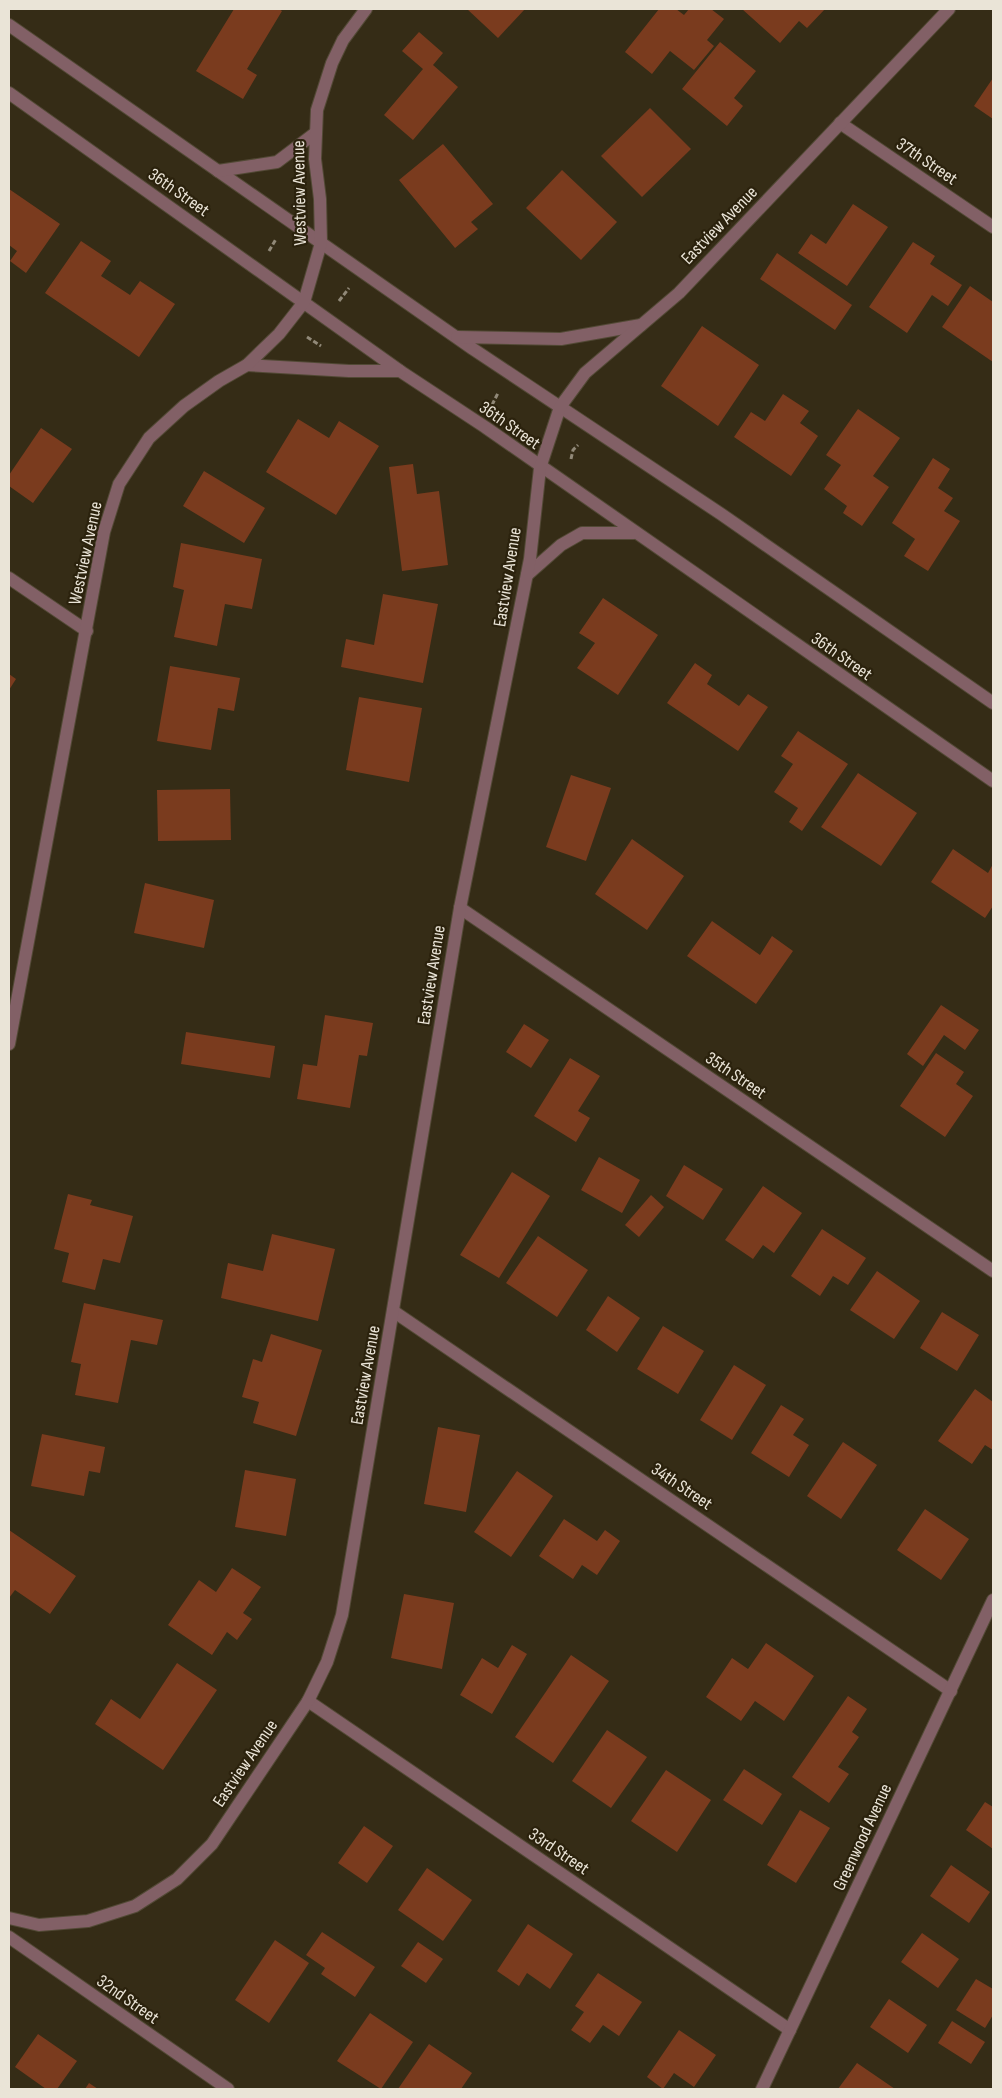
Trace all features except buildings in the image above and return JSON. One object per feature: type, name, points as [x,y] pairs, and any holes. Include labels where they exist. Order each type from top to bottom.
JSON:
[{"type":"street","name":"Westview Avenue","points":[[9,1044],[104,532],[119,484],[149,438],[184,406],[219,381],[247,365],[279,334],[304,302],[321,243],[314,134],[323,86],[343,40],[366,9]]},
{"type":"street","name":"Eastview Avenue","points":[[9,1918],[39,1925],[88,1921],[135,1906],[177,1879],[212,1844],[308,1701],[327,1662],[342,1615],[460,908],[527,575],[540,468],[560,407],[585,373],[679,293],[949,9]]},
{"type":"street","points":[[9,25],[457,338],[721,514],[993,703]]},
{"type":"street","name":"36th Street","points":[[9,93],[400,370],[485,427],[540,468],[993,782]]},
{"type":"street","name":"37th Street","points":[[840,123],[993,227]]},
{"type":"street","points":[[218,171],[278,162],[314,134]]},
{"type":"street","points":[[457,338],[561,339],[641,325]]},
{"type":"street","points":[[247,365],[349,371],[400,370]]},
{"type":"street","points":[[527,575],[561,545],[582,533],[634,533]]},
{"type":"street","points":[[9,578],[87,631]]},
{"type":"street","name":"35th Street","points":[[460,908],[993,1271]]},
{"type":"street","name":"34th Street","points":[[393,1311],[950,1691]]},
{"type":"street","name":"Greenwood Avenue","points":[[762,2089],[993,1600]]},
{"type":"street","name":"33rd Street","points":[[308,1701],[790,2030]]},
{"type":"street","name":"32nd Street","points":[[9,1937],[228,2089]]},
{"type":"path","points":[[265,256],[277,238],[278,232]]},
{"type":"path","points":[[339,302],[352,283]]},
{"type":"path","points":[[307,337],[322,347]]},
{"type":"path","points":[[491,407],[495,396],[504,388]]},
{"type":"path","points":[[570,468],[573,450],[582,442]]}]
